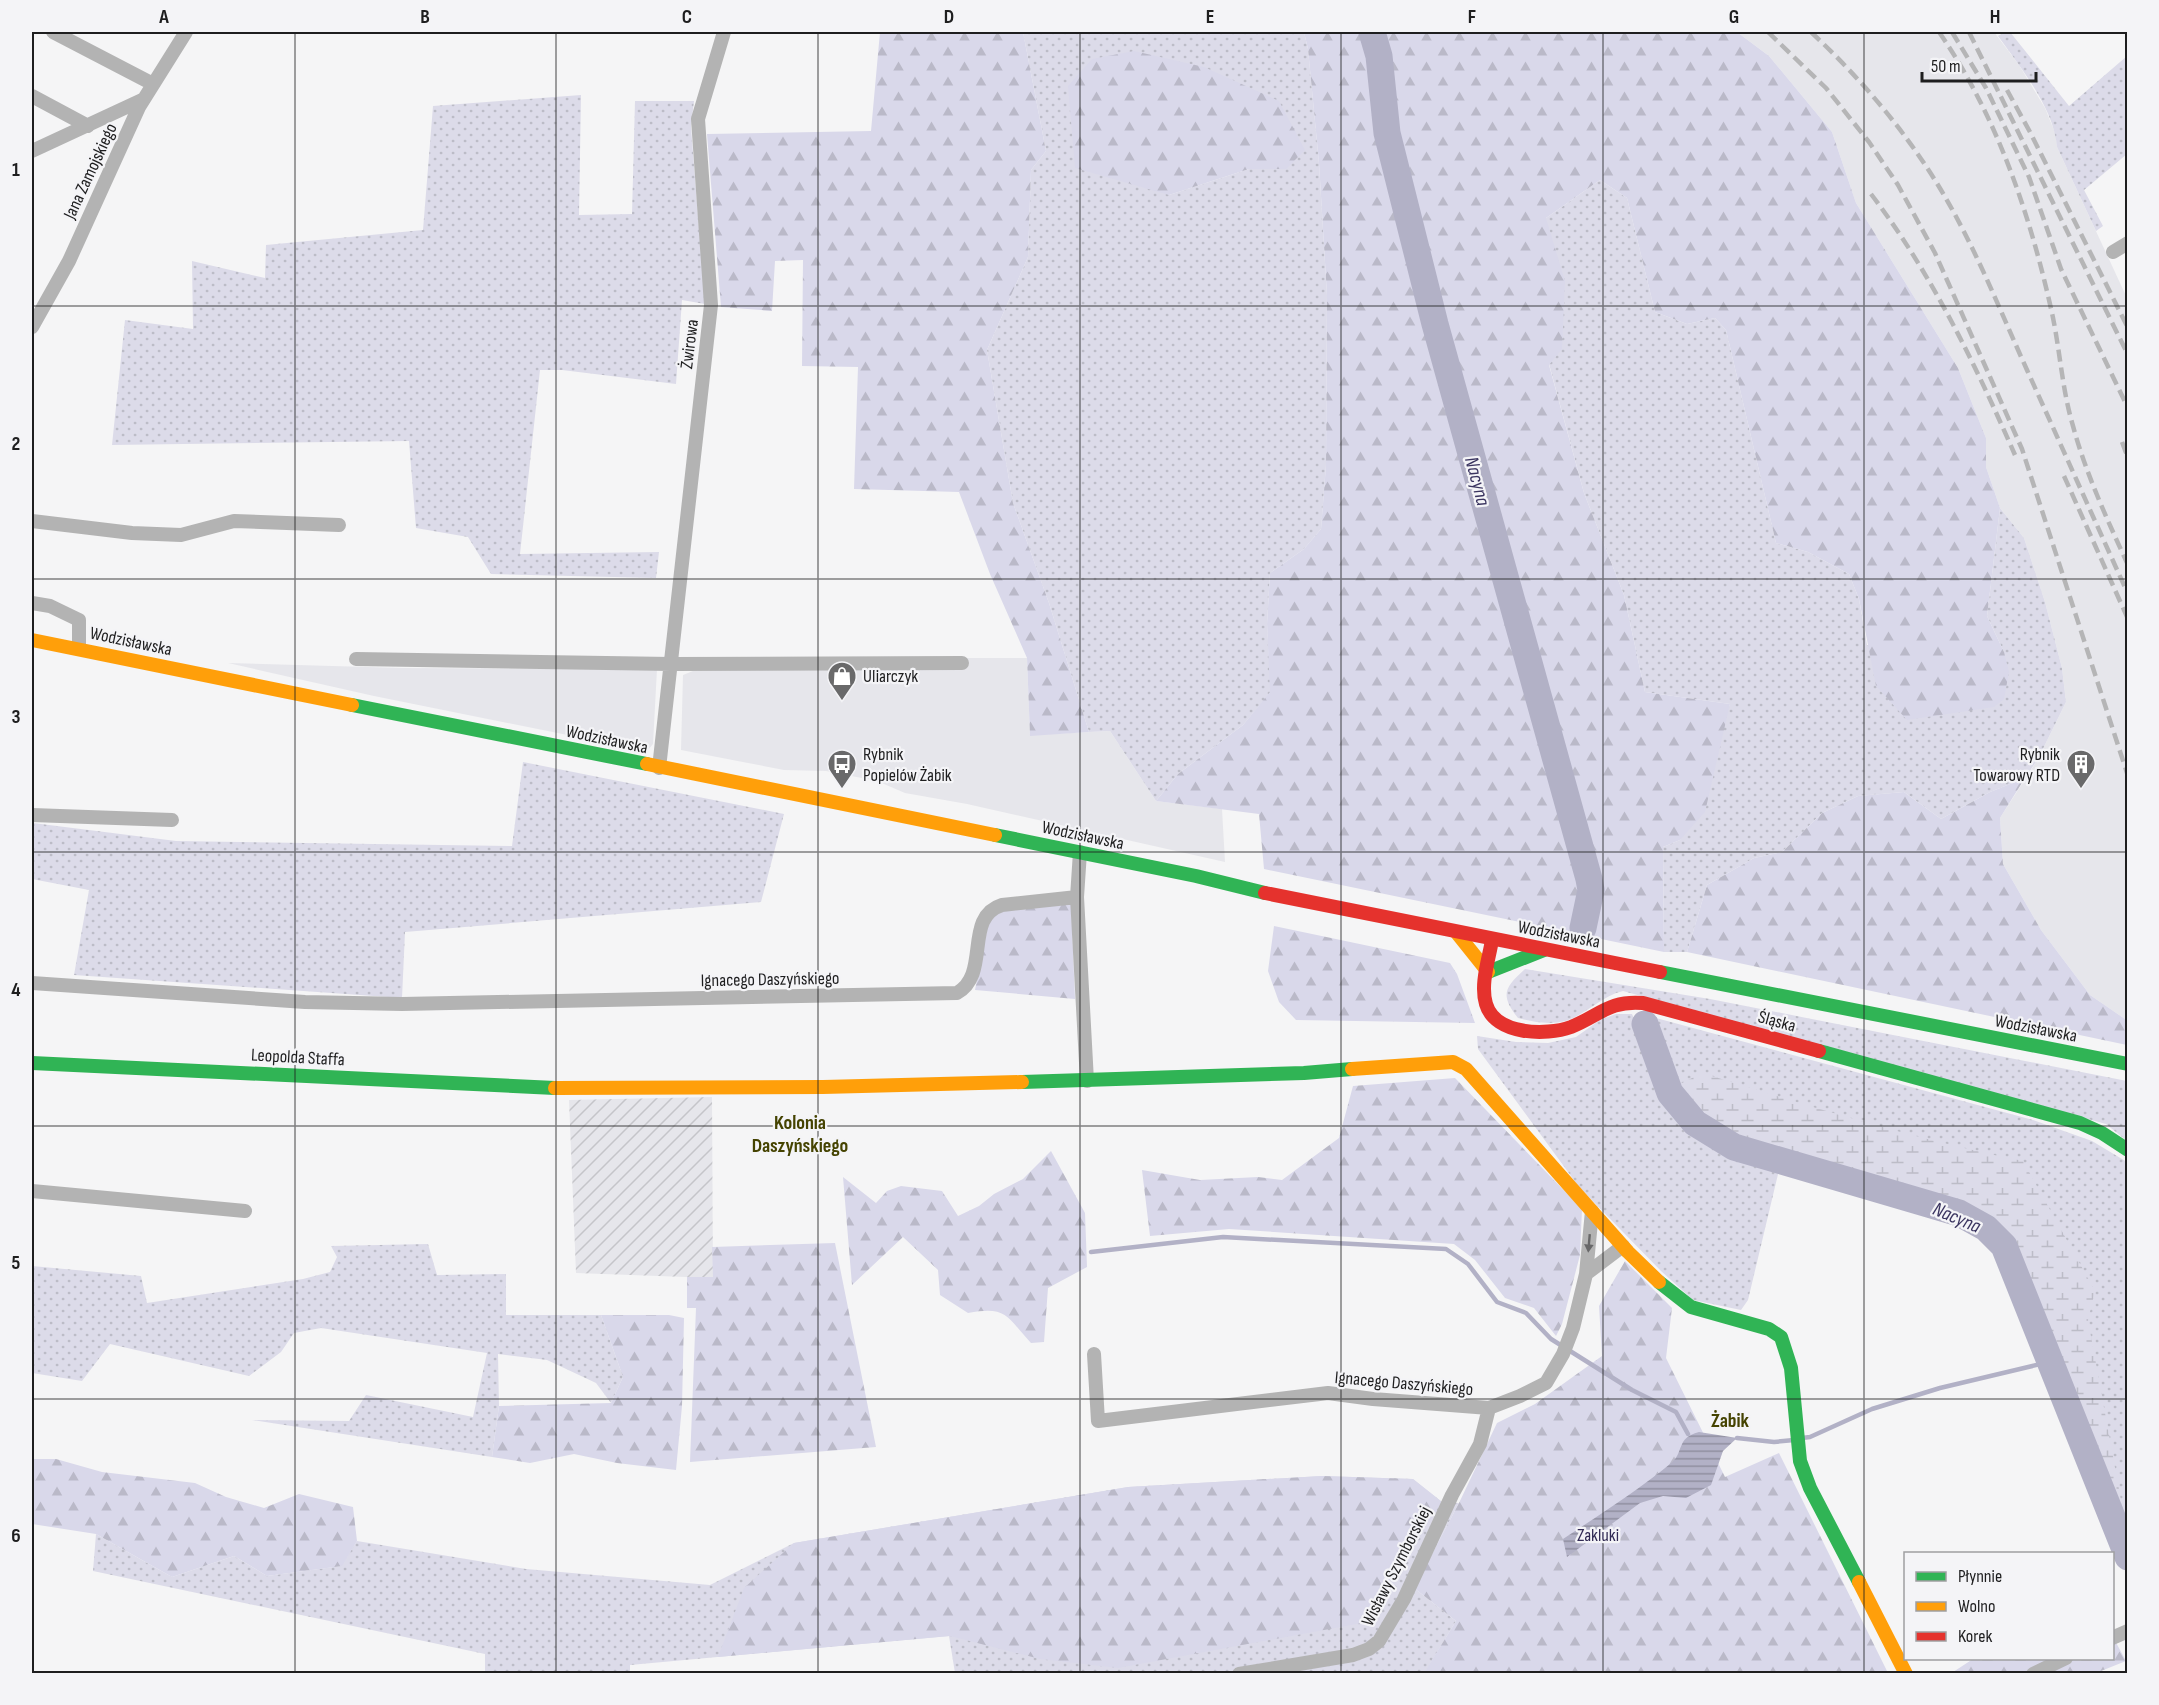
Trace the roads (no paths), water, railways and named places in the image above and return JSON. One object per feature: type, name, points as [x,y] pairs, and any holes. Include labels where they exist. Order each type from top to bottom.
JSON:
[{"type":"street","points":[[53,32],[153,84]]},
{"type":"street","name":"Jana Zamojskiego","points":[[32,327],[69,261],[144,99],[186,32]]},
{"type":"street","name":"Żwirowa","points":[[658,768],[711,305],[698,119],[724,32]]},
{"type":"street","points":[[32,96],[88,126]]},
{"type":"street","points":[[32,151],[144,99]]},
{"type":"street","points":[[2112,252],[2127,243]]},
{"type":"street","points":[[32,521],[132,533],[181,535],[234,522],[339,525]]},
{"type":"street","points":[[32,603],[50,606],[79,620],[79,649]]},
{"type":"street","name":"Wodzisławska","points":[[32,640],[1080,852],[1196,876],[1285,898],[1492,940],[2121,1063]]},
{"type":"street","points":[[356,659],[671,664],[962,663]]},
{"type":"street","points":[[32,815],[172,820]]},
{"type":"street","points":[[1080,852],[1077,897],[1087,1080],[1304,1073],[1453,1062],[1466,1069],[1623,1246],[1664,1287],[1691,1307],[1769,1329],[1780,1337],[1791,1368],[1800,1461],[1810,1488],[1906,1674]]},
{"type":"street","name":"Ignacego Daszyńskiego","points":[[32,983],[305,1002],[402,1004],[957,993],[968,987],[983,919],[991,909],[1002,905],[1077,897]]},
{"type":"street","points":[[1456,932],[1488,972],[1545,950]]},
{"type":"street","name":"Śląska","points":[[1492,940],[1485,998],[1488,1009],[1498,1021],[1512,1028],[1558,1031],[1614,1003],[1643,1003],[2080,1123],[2102,1133],[2127,1150]]},
{"type":"street","name":"Leopolda Staffa","points":[[32,1063],[562,1088],[823,1087],[1087,1080]]},
{"type":"street","points":[[32,1191],[245,1211]]},
{"type":"street","name":"Ignacego Daszyńskiego","points":[[1094,1354],[1098,1421],[1328,1393],[1489,1408],[1546,1383],[1563,1354],[1573,1328],[1587,1274],[1592,1211]]},
{"type":"street","points":[[1587,1274],[1623,1246]]},
{"type":"street","name":"Wisławy Szymborskiej","points":[[1239,1674],[1353,1656],[1369,1649],[1379,1641],[1404,1599],[1449,1502],[1480,1444],[1489,1408]]},
{"type":"street","points":[[2032,1674],[2064,1660]]},
{"type":"waterway","name":"Nacyna","points":[[1372,32],[1379,56],[1387,133],[1435,324],[1589,879],[1591,890],[1583,928]]},
{"type":"waterway","name":"Nacyna","points":[[1645,1024],[1670,1093],[1695,1123],[1734,1147],[1959,1213],[1986,1228],[2004,1246],[2128,1557]]},
{"type":"waterway","points":[[1091,1252],[1223,1237],[1446,1249],[1468,1264],[1497,1302],[1526,1313],[1551,1339],[1632,1390],[1676,1412],[1688,1434]]},
{"type":"waterway","points":[[1802,1438],[1810,1437],[1872,1409],[1940,1388],[2049,1362]]},
{"type":"waterway","points":[[1737,1438],[1774,1442],[1794,1440]]},
{"type":"railway","points":[[1768,32],[1826,88],[1869,142],[1898,185],[1935,253],[2022,449],[2128,776]]},
{"type":"railway","points":[[1811,32],[1847,67],[1895,124],[1925,164],[1951,207],[1986,276],[2128,594]]},
{"type":"railway","points":[[1939,32],[1978,97],[2022,203],[2052,313],[2066,398],[2078,444],[2128,565]]},
{"type":"railway","points":[[1952,32],[1986,88],[2029,177],[2061,269],[2128,408]]},
{"type":"railway","points":[[1969,32],[2128,355]]},
{"type":"railway","points":[[2007,90],[2128,328]]},
{"type":"railway","points":[[1871,194],[1914,256],[1951,320],[2015,455]]},
{"type":"railway","points":[[2122,442],[2128,458]]},
{"type":"railway","points":[[2064,476],[2128,619]]},
{"type":"place","name":"Uliarczyk","points":[[842,702]]},
{"type":"place","name":"Rybnik Popielów Żabik","points":[[842,790]]},
{"type":"place","name":"Rybnik Towarowy RTD","points":[[2081,790]]},
{"type":"district","name":"Kolonia Daszyńskiego","points":[[800,1134]]},
{"type":"district","name":"Żabik","points":[[1730,1420]]},
{"type":"park label","name":"Zakluki","points":[[1598,1535]]}]
